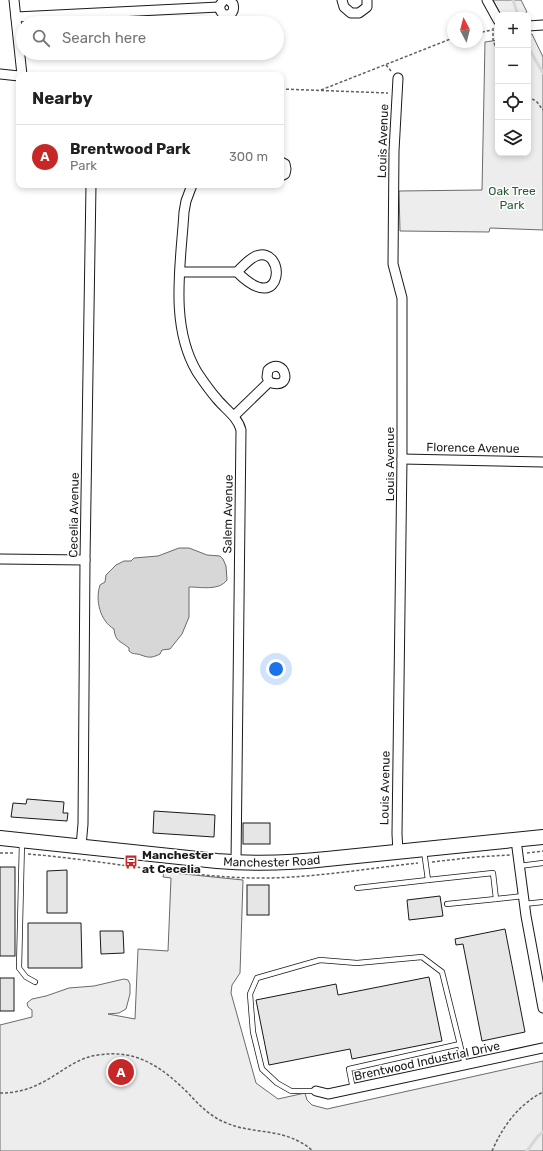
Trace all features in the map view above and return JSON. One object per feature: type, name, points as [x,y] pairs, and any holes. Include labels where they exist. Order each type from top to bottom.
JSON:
[{"type":"main road","name":"Manchester Road","points":[[0,838],[236,863],[295,862],[543,836]]},
{"type":"street","points":[[14,0],[16,18]]},
{"type":"street","points":[[45,16],[222,4],[220,12],[225,15],[232,13],[234,6],[229,0]]},
{"type":"street","points":[[342,0],[344,7],[351,13],[359,13],[367,7],[367,0]]},
{"type":"street","points":[[487,0],[495,19]]},
{"type":"street","points":[[531,26],[543,25]]},
{"type":"street","points":[[20,60],[22,72]]},
{"type":"street","points":[[0,74],[16,76]]},
{"type":"street","name":"Louis Avenue","points":[[398,78],[394,151],[393,264],[402,298],[402,459],[397,799],[398,852]]},
{"type":"street","points":[[284,164],[286,168],[284,174]]},
{"type":"street","name":"Cecelia Avenue","points":[[81,846],[83,824],[85,560],[92,188]]},
{"type":"street","name":"Salem Avenue","points":[[191,188],[184,212],[180,272],[180,325],[188,354],[196,370],[208,388],[234,416],[240,430],[236,863]]},
{"type":"street","points":[[180,272],[237,272]]},
{"type":"street","points":[[234,416],[269,382]]},
{"type":"street","name":"Florence Avenue","points":[[402,459],[543,462]]},
{"type":"street","points":[[0,559],[85,560]]},
{"type":"street","points":[[516,840],[524,900],[543,1008]]},
{"type":"street","name":"Brentwood Industrial Drive","points":[[316,1091],[328,1094],[543,1048]]},
{"type":"lane","points":[[22,840],[19,968],[26,977],[35,982]]},
{"type":"lane","points":[[424,849],[428,880]]},
{"type":"lane","points":[[519,866],[543,863]]},
{"type":"lane","points":[[358,888],[493,873],[496,898]]},
{"type":"lane","points":[[447,904],[496,898],[543,902]]},
{"type":"lane","points":[[316,1091],[291,1090],[277,1083],[262,1069],[253,1032],[250,994],[257,978],[320,960],[356,963],[422,957],[442,972],[465,1065]]},
{"type":"lane","points":[[353,1089],[349,1069],[460,1044]]},
{"type":"path","points":[[495,23],[492,30],[496,48]]},
{"type":"path","points":[[483,32],[492,30]]},
{"type":"path","points":[[321,90],[447,40]]},
{"type":"path","points":[[284,89],[396,93]]},
{"type":"path","points":[[531,98],[537,102],[543,110]]},
{"type":"path","points":[[529,853],[543,851]]},
{"type":"path","points":[[0,1093],[19,1092],[31,1088],[42,1083],[75,1062],[85,1058],[98,1055],[124,1054],[151,1063],[162,1069],[202,1108],[224,1122],[247,1129],[290,1137],[313,1151]]},
{"type":"path","points":[[492,1151],[502,1132],[516,1113],[528,1102],[543,1092]]},
{"type":"shaded area","points":[[493,0],[521,0],[527,12],[499,12]]},
{"type":"shaded area","name":"Oak Tree Park","points":[[531,34],[543,57],[543,230],[490,228],[489,232],[400,231],[399,191],[482,190],[485,42],[495,40],[495,156],[531,156]]},
{"type":"shaded area","points":[[179,548],[189,548],[207,555],[220,556],[226,566],[227,580],[215,587],[189,587],[189,617],[182,634],[170,649],[162,650],[160,654],[150,657],[132,653],[129,651],[129,648],[117,639],[114,629],[102,616],[98,597],[100,585],[105,582],[106,575],[116,565],[124,561],[131,561],[134,558],[158,556]]},
{"type":"shaded area","points":[[164,872],[243,880],[240,973],[232,985],[231,993],[256,1083],[278,1099],[305,1093],[307,1100],[312,1105],[327,1109],[543,1061],[543,1151],[0,1151],[0,1025],[32,1017],[32,1010],[28,1007],[27,1003],[32,999],[69,988],[94,986],[124,979],[128,980],[130,984],[130,994],[126,1009],[119,1013],[108,1014],[135,1019],[138,949],[168,951],[171,878],[163,877]]},
{"type":"building","points":[[27,799],[64,802],[63,813],[68,813],[67,821],[11,817],[13,803],[26,804]]},
{"type":"building","points":[[154,811],[215,815],[214,837],[153,833]]},
{"type":"building","points":[[243,823],[270,823],[270,844],[243,844]]},
{"type":"building","points":[[0,867],[15,867],[15,956],[0,956]]},
{"type":"building","points":[[67,870],[67,913],[47,913],[47,871]]},
{"type":"building","points":[[247,885],[269,885],[269,915],[247,915]]},
{"type":"building","points":[[440,896],[443,916],[409,920],[407,900]]},
{"type":"building","points":[[28,923],[81,923],[82,968],[28,968]]},
{"type":"building","points":[[505,929],[525,1032],[482,1041],[463,944],[456,945],[455,939]]},
{"type":"building","points":[[100,931],[123,931],[124,953],[101,954]]},
{"type":"building","points":[[429,977],[442,1041],[352,1059],[350,1049],[269,1065],[256,1000],[336,984],[338,995]]},
{"type":"building","points":[[0,978],[14,978],[14,1011],[0,1011]]},
{"type":"waterway","points":[[513,0],[517,12]]},
{"type":"waterway","points":[[529,48],[543,73]]},
{"type":"waterway","points":[[527,1151],[538,1136],[543,1132]]},
{"type":"place","name":"Manchester at Cecelia","points":[[131,862]]},
{"type":"place","name":"Brentwood Park","points":[[121,1072]]}]
